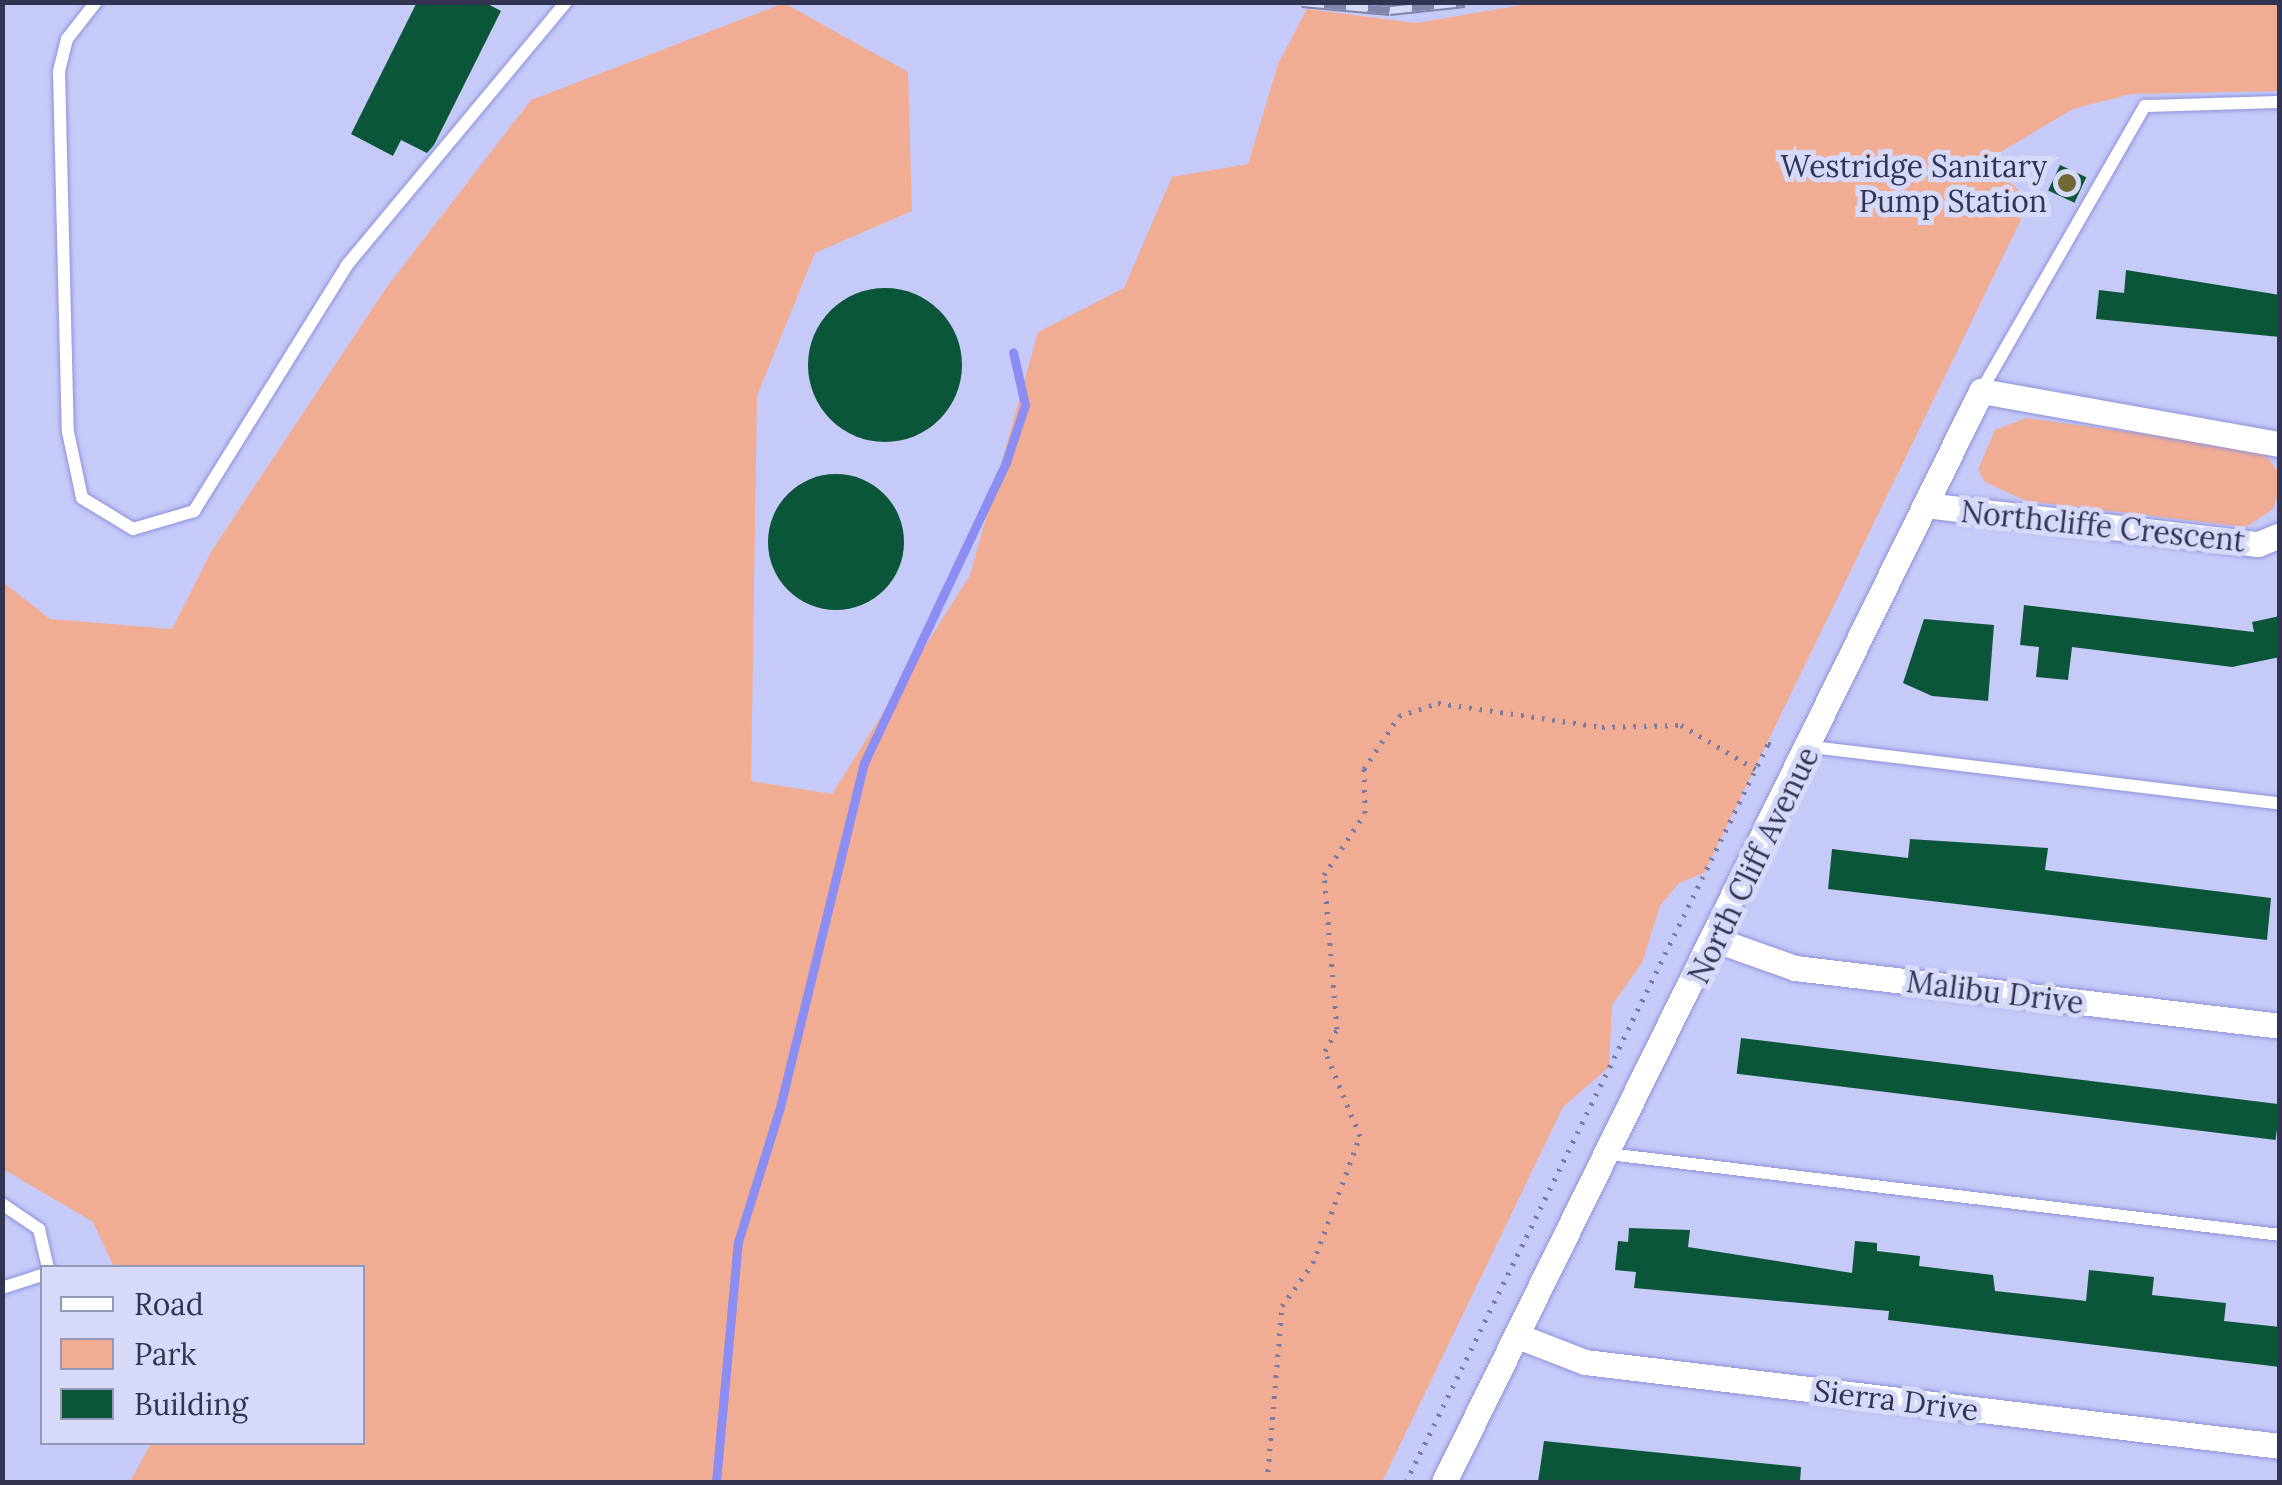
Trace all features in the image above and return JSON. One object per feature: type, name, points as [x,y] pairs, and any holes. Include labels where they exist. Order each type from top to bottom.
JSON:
[{"type":"street","points":[[1981,391],[2280,444]]},
{"type":"street","name":"North Cliff Avenue","points":[[1444,1482],[1812,747],[1981,391]]},
{"type":"street","name":"Northcliffe Crescent","points":[[1926,506],[2258,544],[2280,535]]},
{"type":"street","name":"Malibu Drive","points":[[1716,940],[1795,968],[2280,1026]]},
{"type":"street","name":"Sierra Drive","points":[[1518,1336],[1584,1362],[2280,1446]]},
{"type":"lane","points":[[96,2],[67,39],[59,72],[68,432],[82,498],[133,529],[194,511],[347,265],[566,2]]},
{"type":"lane","points":[[1981,391],[2145,106],[2280,102]]},
{"type":"lane","points":[[1812,747],[2280,804]]},
{"type":"lane","points":[[1609,1154],[2280,1235]]},
{"type":"lane","points":[[2,1204],[39,1230],[47,1265]]},
{"type":"lane","points":[[2,1288],[40,1276]]},
{"type":"path","points":[[1267,1482],[1282,1306],[1313,1262],[1360,1136],[1325,1051],[1337,1029],[1324,875],[1365,813],[1364,770],[1399,716],[1438,703],[1602,726],[1681,725],[1757,770]]},
{"type":"path","points":[[1406,1482],[1768,744],[1812,747]]},
{"type":"green space","points":[[1540,2],[2279,3],[2279,91],[2131,94],[2073,109],[1987,160],[2030,201],[1704,873],[1679,883],[1660,906],[1642,963],[1612,1005],[1609,1067],[1563,1107],[1382,1482],[130,1482],[150,1445],[365,1445],[365,1265],[113,1265],[93,1222],[3,1169],[3,582],[50,619],[172,629],[211,552],[386,288],[531,100],[784,3],[908,72],[912,211],[815,253],[757,396],[751,781],[832,794],[970,575],[1038,332],[1124,288],[1172,177],[1248,164],[1278,64],[1307,9],[1416,23]]},
{"type":"green space","points":[[2026,418],[2262,450],[2279,473],[2279,491],[2273,509],[2246,527],[2026,501],[1985,482],[1978,470],[1995,430]]},
{"type":"building","points":[[417,2],[484,2],[501,11],[434,145],[427,153],[401,140],[393,156],[351,134]]},
{"type":"building","name":"Westridge Sanitary Pump Station","points":[[2060,165],[2086,177],[2074,203],[2048,190]]},
{"type":"building","points":[[2126,270],[2280,295],[2280,337],[2096,319],[2099,290],[2124,293]]},
{"type":"building","points":[[885,288],[915,294],[940,310],[956,335],[962,365],[956,395],[940,420],[915,436],[885,442],[855,436],[830,420],[814,395],[808,365],[814,335],[830,310],[855,294]]},
{"type":"building","points":[[836,474],[862,479],[884,494],[899,516],[904,542],[899,568],[884,590],[862,605],[836,610],[810,605],[788,590],[773,568],[768,542],[773,516],[788,494],[810,479]]},
{"type":"building","points":[[2024,605],[2254,632],[2252,622],[2280,616],[2280,657],[2232,667],[2072,647],[2068,680],[2036,677],[2039,647],[2020,645]]},
{"type":"building","points":[[1924,619],[1994,625],[1988,701],[1932,696],[1903,683]]},
{"type":"building","points":[[1910,839],[2048,848],[2045,870],[2271,898],[2267,940],[1828,889],[1832,849],[1908,858]]},
{"type":"building","points":[[1741,1038],[2280,1104],[2276,1140],[1737,1074]]},
{"type":"building","points":[[1629,1228],[1690,1230],[1688,1247],[1852,1273],[1855,1241],[1877,1243],[1877,1251],[1920,1256],[1919,1266],[1993,1275],[1995,1291],[2086,1301],[2089,1270],[2154,1277],[2152,1295],[2226,1303],[2224,1321],[2280,1327],[2280,1367],[1888,1320],[1889,1311],[1634,1288],[1636,1272],[1615,1270],[1618,1241],[1628,1242]]},
{"type":"building","points":[[1544,1441],[1801,1467],[1800,1482],[1538,1482]]},
{"type":"waterway","points":[[716,1482],[738,1242],[780,1107],[864,763],[1006,462],[1025,405],[1013,352]]},
{"type":"railway","points":[[1302,2],[1390,10],[1465,2]]},
{"type":"place","name":"Westridge Sanitary Pump Station","points":[[2067,183]]}]
